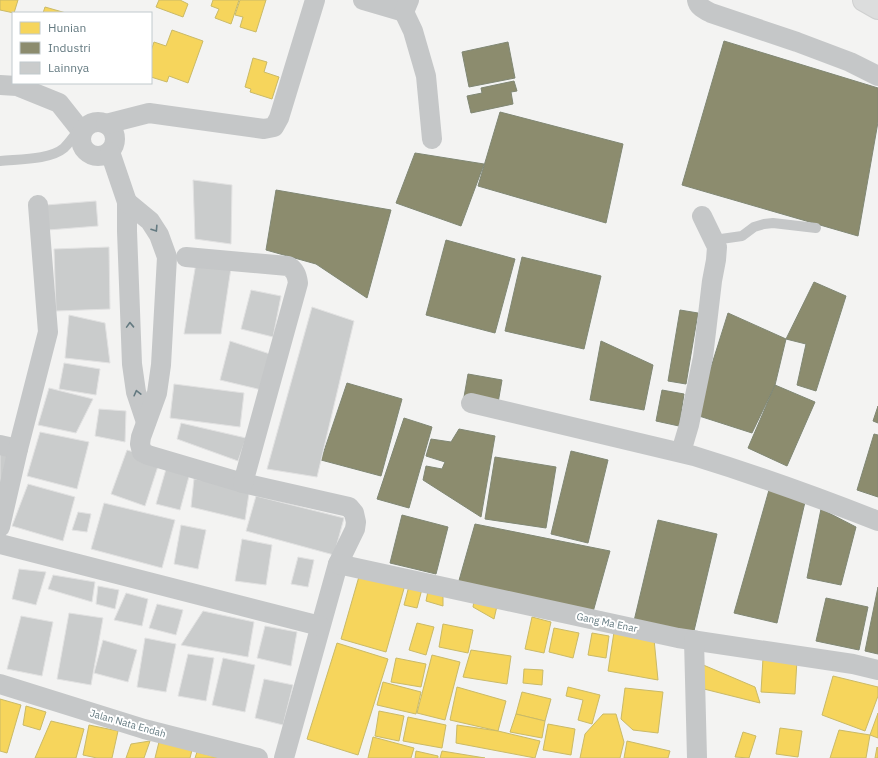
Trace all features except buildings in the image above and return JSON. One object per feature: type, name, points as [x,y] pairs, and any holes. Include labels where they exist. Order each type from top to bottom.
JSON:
[{"type":"highway","points":[[864,0],[878,8]]},
{"type":"street","points":[[81,130],[88,125],[97,122],[106,124],[149,114],[264,129],[274,127],[279,118],[315,0]]},
{"type":"street","points":[[363,0],[406,6],[426,76],[432,139]]},
{"type":"street","points":[[697,0],[702,9],[711,13],[797,42],[850,62],[878,76]]},
{"type":"street","points":[[0,85],[17,86],[59,103],[81,130],[80,140],[82,147],[87,153],[95,156],[103,156],[110,152],[115,143],[114,132],[106,124]]},
{"type":"street","points":[[110,152],[127,202],[132,364],[136,392],[146,422]]},
{"type":"street","points":[[127,202],[150,222],[159,235],[167,257],[161,365],[157,393],[140,437],[142,452],[243,483],[349,507],[354,513],[356,522],[355,529],[338,564],[284,758]]},
{"type":"street","points":[[0,527],[9,447],[48,332],[38,205]]},
{"type":"street","points":[[681,452],[689,425],[703,357],[716,260],[717,248],[702,216]]},
{"type":"street","points":[[186,257],[288,266],[293,269],[297,278],[298,284],[243,483]]},
{"type":"street","points":[[471,403],[681,452],[727,466],[878,520]]},
{"type":"street","points":[[0,544],[320,626]]},
{"type":"street","name":"Gang Ma Enar","points":[[338,564],[694,640],[853,664],[878,670]]},
{"type":"street","points":[[694,640],[697,758]]},
{"type":"street","name":"Jalan Nata Endah","points":[[0,684],[144,729],[251,757]]},
{"type":"lane","points":[[0,161],[54,154],[63,148],[81,130]]},
{"type":"lane","points":[[714,240],[742,236],[754,227],[764,224],[816,228]]}]
